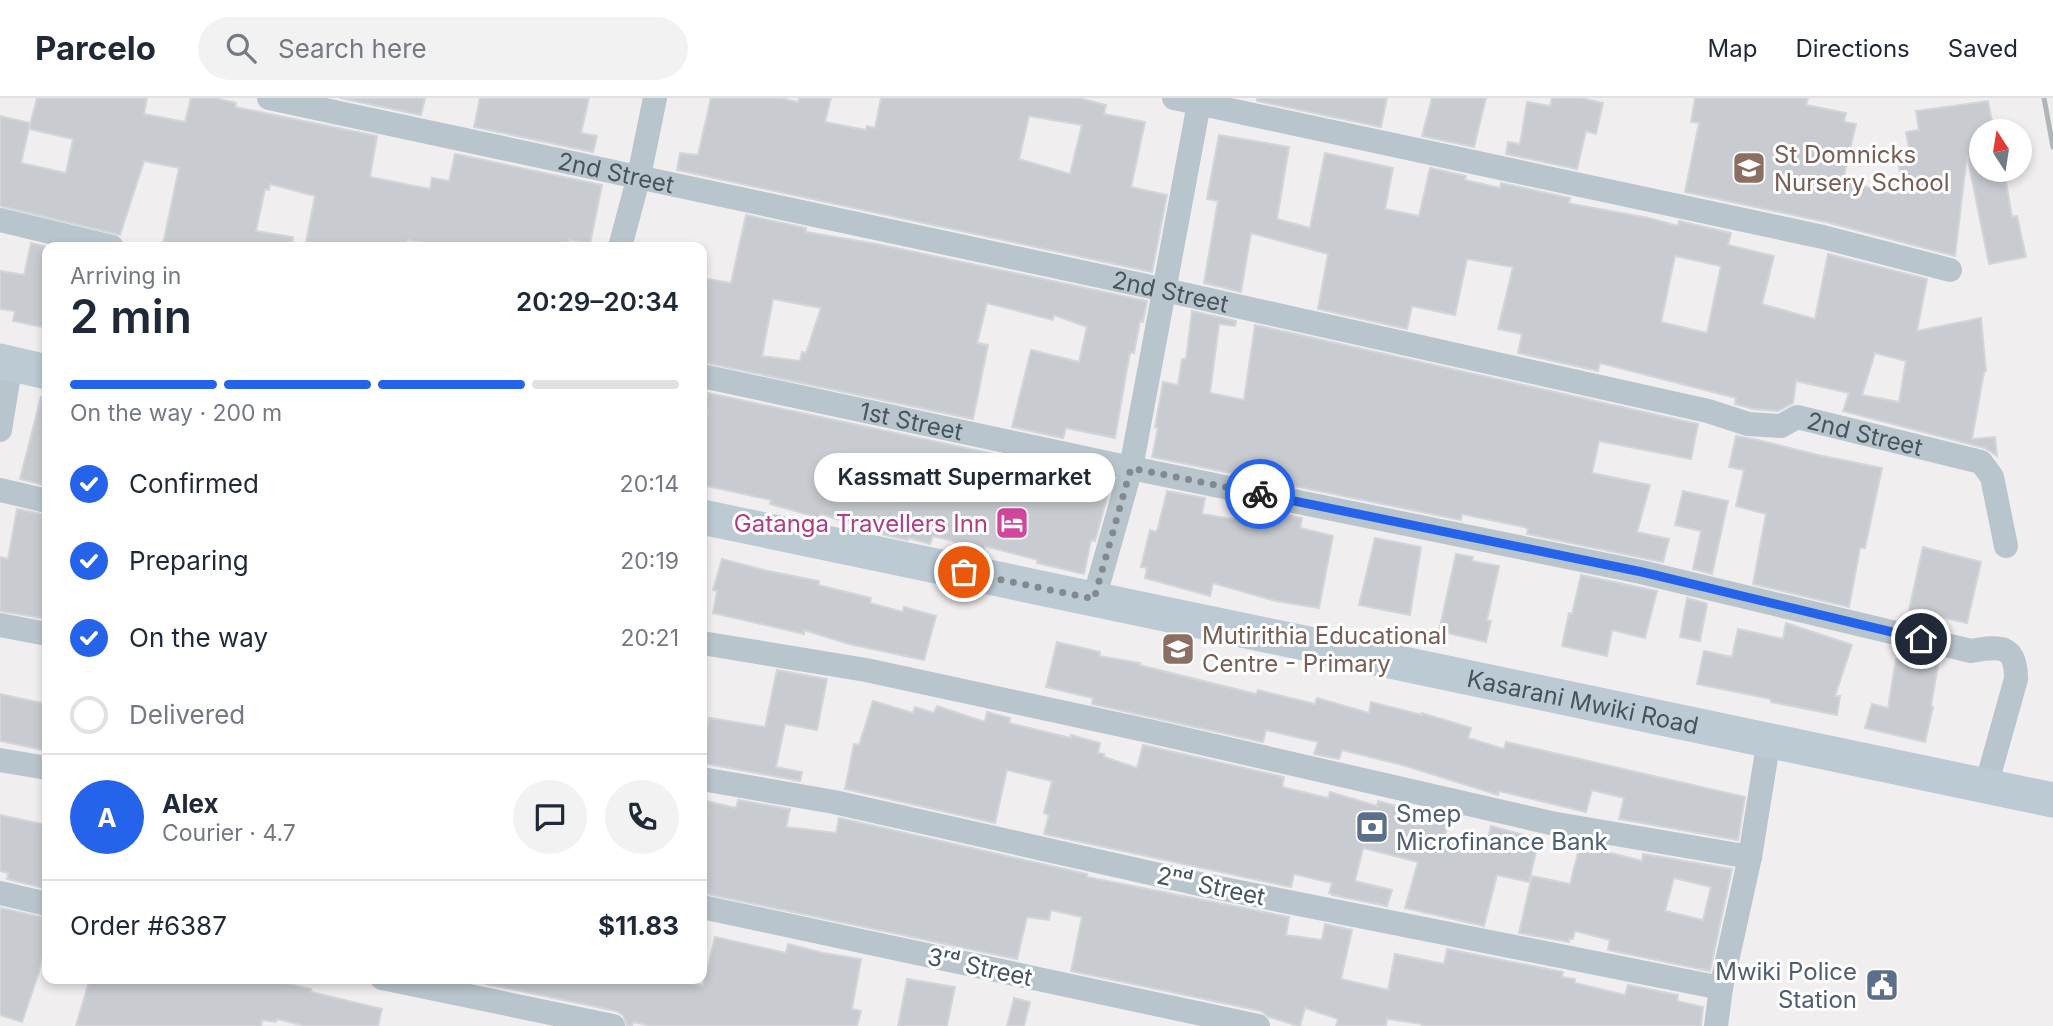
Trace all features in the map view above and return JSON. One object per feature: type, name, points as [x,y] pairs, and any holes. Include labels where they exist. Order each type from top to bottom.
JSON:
[{"type":"main road","points":[[5,362],[42,371]]},
{"type":"main road","name":"Kasarani Mwiki Road","points":[[707,518],[2053,800]]},
{"type":"street","name":"2nd Street","points":[[269,98],[1165,290],[1708,411],[1748,424],[1782,426],[1797,417],[1981,462],[1992,477],[2006,546]]},
{"type":"street","points":[[621,242],[639,176],[655,98]]},
{"type":"street","points":[[1174,98],[1200,100],[1823,237],[1950,270]]},
{"type":"street","points":[[1094,599],[1131,468],[1200,100]]},
{"type":"street","points":[[0,219],[91,242]]},
{"type":"street","points":[[0,430],[5,362]]},
{"type":"street","name":"1st Street","points":[[707,377],[1131,468],[1642,572],[1971,651],[1997,647],[2010,653],[2016,666],[2016,680],[1986,786]]},
{"type":"street","points":[[0,490],[42,500]]},
{"type":"street","points":[[0,625],[42,633]]},
{"type":"street","points":[[707,644],[866,670],[1149,731],[1551,823],[1750,857]]},
{"type":"street","points":[[1716,1026],[1721,988],[1750,857],[1769,739]]},
{"type":"street","points":[[0,760],[42,767]]},
{"type":"street","name":"2ⁿᵈ Street","points":[[707,780],[834,802],[1204,885],[1721,988]]},
{"type":"street","points":[[0,893],[42,903]]},
{"type":"street","name":"3ʳᵈ Street","points":[[707,908],[1258,1026]]},
{"type":"street","points":[[411,984],[613,1026]]},
{"type":"building","points":[[37,98],[147,98],[144,114],[185,122],[191,98],[215,98],[236,103],[235,107],[377,136],[370,177],[430,189],[432,178],[449,181],[455,154],[602,185],[590,242],[306,242],[315,196],[270,184],[269,190],[265,189],[256,231],[293,237],[292,242],[163,242],[179,168],[144,161],[120,235],[0,206],[0,116],[30,123],[21,163],[66,173],[73,139],[29,129]]},
{"type":"building","points":[[340,98],[425,98],[421,115]]},
{"type":"building","points":[[480,98],[589,98],[581,133],[597,136],[593,152],[474,127]]},
{"type":"building","points":[[711,98],[780,98],[798,102],[799,98],[831,98],[825,122],[866,130],[867,126],[875,128],[881,98],[1078,98],[1106,105],[1104,114],[1145,122],[1131,187],[1167,195],[1152,272],[677,170],[680,153],[698,155]],"holes":[[[1029,116],[1082,125],[1070,174],[1019,159]]]},
{"type":"building","points":[[1257,98],[1387,98],[1381,127],[1257,101]]},
{"type":"building","points":[[1432,98],[1486,98],[1474,147],[1422,136]]},
{"type":"building","points":[[1552,98],[1581,98],[1603,103],[1596,134],[1586,131],[1577,169],[1506,154],[1508,142],[1520,144],[1527,102],[1550,106]]},
{"type":"building","points":[[1695,98],[1808,98],[1806,105],[1846,113],[1844,122],[1856,124],[1843,180],[1894,195],[1896,178],[1901,178],[1898,162],[1911,160],[1906,132],[1919,130],[1916,111],[1988,101],[1992,119],[1969,119],[1969,165],[1967,155],[1955,256],[1826,222],[1685,192],[1699,123],[1691,122]]},
{"type":"building","points":[[1219,135],[1289,147],[1277,219],[1310,228],[1325,153],[1393,168],[1385,209],[1419,216],[1430,168],[1466,176],[1465,180],[1500,188],[1501,183],[1570,198],[1569,203],[1572,204],[1678,226],[1679,221],[1731,233],[1728,245],[1774,256],[1762,304],[1815,319],[1828,254],[1927,279],[1917,331],[1981,318],[1986,371],[1972,439],[1995,437],[1997,456],[1985,448],[1843,411],[1849,393],[1796,381],[1793,403],[1778,411],[1753,409],[1735,404],[1736,398],[1600,363],[1598,371],[1518,353],[1522,334],[1498,329],[1513,267],[1467,259],[1455,315],[1412,306],[1407,329],[1318,309],[1328,254],[1251,233],[1241,292],[1204,283],[1218,201],[1207,199]],"holes":[[[1675,256],[1721,266],[1707,333],[1661,322]],[[1875,353],[1906,361],[1899,402],[1862,395]]]},
{"type":"building","points":[[1972,182],[2006,182],[2012,217],[2017,216],[2026,257],[1989,264]]},
{"type":"building","points":[[746,215],[806,228],[806,232],[877,244],[1147,301],[1134,353],[1130,352],[1115,438],[1066,428],[1063,438],[1012,427],[1031,350],[1079,362],[1087,327],[1054,315],[1053,320],[987,303],[977,343],[988,345],[973,419],[707,363],[707,279],[731,283]],"holes":[[[773,299],[821,308],[806,353],[802,352],[800,361],[762,356]]]},
{"type":"building","points":[[31,243],[42,246],[42,327],[13,321],[15,311],[0,309],[0,271],[24,275]]},
{"type":"building","points":[[1192,311],[1236,321],[1235,326],[1219,324],[1210,393],[1244,400],[1255,325],[1698,424],[1691,459],[1599,441],[1592,473],[1650,485],[1637,532],[1669,539],[1663,562],[1527,534],[1528,528],[1462,514],[1461,520],[1152,457],[1163,382],[1178,385],[1182,359],[1186,359]]},
{"type":"building","points":[[708,393],[1112,479],[1095,541],[1091,540],[1084,574],[1037,563],[1038,560],[985,546],[984,549],[933,536],[930,544],[885,535],[821,514],[820,518],[770,504],[771,500],[707,486]]},
{"type":"building","points":[[41,397],[42,397],[42,485],[20,479]]},
{"type":"building","points":[[1736,436],[1882,468],[1865,548],[1860,548],[1849,607],[1753,584],[1766,514],[1736,506],[1744,470],[1729,467]]},
{"type":"building","points":[[1167,491],[1205,498],[1202,514],[1238,520],[1243,506],[1302,518],[1300,528],[1333,536],[1319,608],[1276,601],[1213,583],[1210,596],[1145,578],[1147,568],[1141,567],[1150,530],[1156,532],[1158,528]]},
{"type":"building","points":[[1683,491],[1728,501],[1712,574],[1693,569],[1701,531],[1675,525]]},
{"type":"building","points":[[17,509],[42,514],[42,618],[0,611],[0,557],[8,559]]},
{"type":"building","points":[[1375,538],[1421,547],[1410,615],[1359,605]]},
{"type":"building","points":[[1923,547],[1981,562],[1967,623],[1909,610]]},
{"type":"building","points":[[1456,554],[1473,557],[1472,561],[1499,566],[1487,620],[1491,621],[1486,642],[1439,631]]},
{"type":"building","points":[[722,559],[819,581],[818,585],[871,598],[870,603],[903,612],[904,607],[936,616],[924,660],[849,644],[804,630],[804,634],[713,613],[717,591],[713,590]]},
{"type":"building","points":[[1581,575],[1657,591],[1645,638],[1612,630],[1607,656],[1562,646]]},
{"type":"building","points":[[1687,598],[1707,605],[1700,641],[1680,637]]},
{"type":"building","points":[[1786,623],[1852,645],[1835,696],[1840,696],[1837,715],[1697,684],[1704,651],[1732,657],[1738,629],[1783,639]]},
{"type":"building","points":[[1057,642],[1100,652],[1099,656],[1140,663],[1139,665],[1256,694],[1258,690],[1315,704],[1317,698],[1369,713],[1371,702],[1422,713],[1471,728],[1468,738],[1504,749],[1506,742],[1745,797],[1738,840],[1619,819],[1624,798],[1592,790],[1586,812],[1499,791],[1498,795],[1406,766],[1342,750],[1339,759],[1314,754],[1318,742],[1266,730],[1263,742],[1092,704],[1093,698],[1046,687]]},
{"type":"building","points":[[1902,652],[1939,659],[1925,742],[1865,728],[1872,704],[1888,708],[1896,659],[1901,660]]},
{"type":"building","points":[[777,670],[827,679],[817,730],[785,724],[776,767],[802,772],[800,781],[707,764],[709,718],[765,727]]},
{"type":"building","points":[[0,694],[42,703],[42,750],[0,741]]},
{"type":"building","points":[[873,701],[913,713],[915,707],[934,713],[937,706],[985,722],[987,712],[1010,718],[1009,723],[1100,743],[1098,753],[1137,768],[1143,745],[1284,777],[1282,787],[1328,798],[1330,792],[1377,806],[1378,801],[1415,811],[1450,815],[1445,835],[1487,844],[1491,826],[1539,839],[1529,882],[1497,875],[1484,926],[1405,908],[1418,862],[1363,848],[1355,881],[1392,890],[1387,906],[1332,895],[1329,893],[1332,883],[1294,874],[1291,887],[1044,834],[1049,815],[1044,813],[1052,781],[1007,770],[995,823],[845,789],[854,744],[859,745]]},
{"type":"building","points":[[738,800],[790,809],[786,827],[836,833],[839,818],[1087,874],[1087,877],[1289,917],[1286,935],[1322,940],[1325,924],[1352,930],[1341,979],[1388,990],[1395,954],[1444,964],[1447,949],[1563,972],[1562,977],[1575,979],[1575,983],[1625,995],[1628,985],[1678,995],[1677,1001],[1703,1007],[1701,1026],[1422,1026],[1387,1019],[1386,1026],[1336,1026],[1338,1019],[1305,1008],[1298,1026],[1269,1017],[1261,1011],[1071,971],[1082,917],[1051,910],[1049,920],[1027,917],[1017,959],[707,894],[707,801],[736,808]]},
{"type":"building","points":[[0,815],[42,824],[42,888],[7,879],[8,873],[0,871]]},
{"type":"building","points":[[1580,845],[1642,861],[1643,854],[1732,869],[1710,971],[1608,950],[1610,940],[1575,931],[1569,942],[1519,933],[1532,876],[1570,884]],"holes":[[[1674,878],[1711,887],[1703,920],[1665,911]]]},
{"type":"building","points":[[0,908],[42,917],[42,959],[22,1022],[0,1015]]},
{"type":"building","points":[[715,937],[786,953],[788,944],[861,959],[852,1009],[861,1011],[857,1026],[651,1026],[633,1022],[632,1026],[627,1026],[623,1015],[616,1011],[486,984],[703,986],[707,984],[707,970]]},
{"type":"building","points":[[907,979],[955,987],[947,1026],[898,1026]]},
{"type":"building","points":[[88,984],[288,984],[382,1009],[378,1026],[305,1026],[277,1019],[276,1022],[262,1020],[261,1026],[76,1026]]},
{"type":"building","points":[[1014,998],[1030,1002],[1024,1026],[1007,1026]]},
{"type":"railway","points":[[2044,98],[2053,147]]},
{"type":"way so far","points":[[964,572],[1094,599],[1131,468],[1260,494]]},
{"type":"place","name":"St Domnicks Nursery School","points":[[1749,168]]},
{"type":"place","name":"Gatanga Travellers Inn","points":[[1012,523]]},
{"type":"place","name":"Kassmatt Supermarket","points":[[964,572]]},
{"type":"place","name":"Mutirithia Educational Centre - Primary","points":[[1178,649]]},
{"type":"place","name":"Smep Microfinance Bank","points":[[1372,827]]},
{"type":"place","name":"Mwiki Police Station","points":[[1882,985]]},
{"type":"route","points":[[1260,494],[1642,572],[1921,639]]}]
